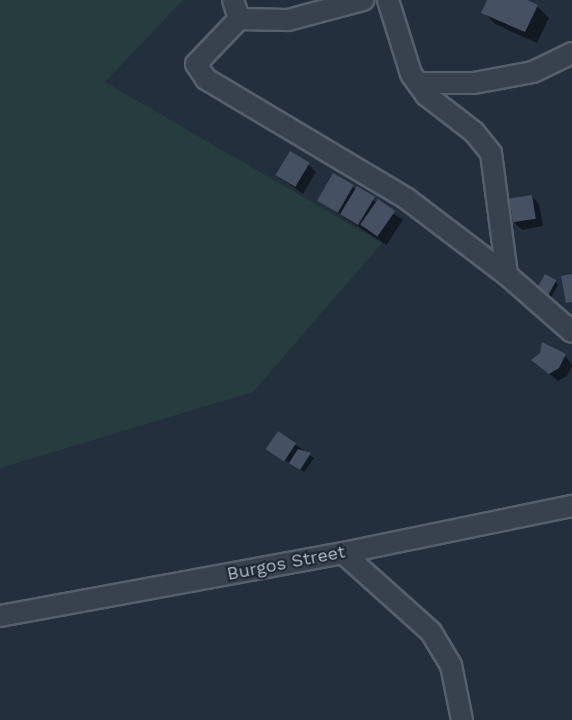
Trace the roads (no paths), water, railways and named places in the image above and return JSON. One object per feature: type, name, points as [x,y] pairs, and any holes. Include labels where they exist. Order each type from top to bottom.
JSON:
[{"type":"street","points":[[233,0],[239,19]]},
{"type":"street","points":[[363,0],[288,20],[239,19],[199,57],[196,64],[206,80],[407,199],[507,275],[572,332]]},
{"type":"street","points":[[388,0],[411,74],[426,95],[474,132],[491,153],[507,275]]},
{"type":"street","points":[[418,83],[474,83],[533,72],[572,54]]},
{"type":"street","name":"Burgos Street","points":[[0,616],[343,553],[572,506]]},
{"type":"street","points":[[343,553],[431,632],[451,665],[462,720]]}]
